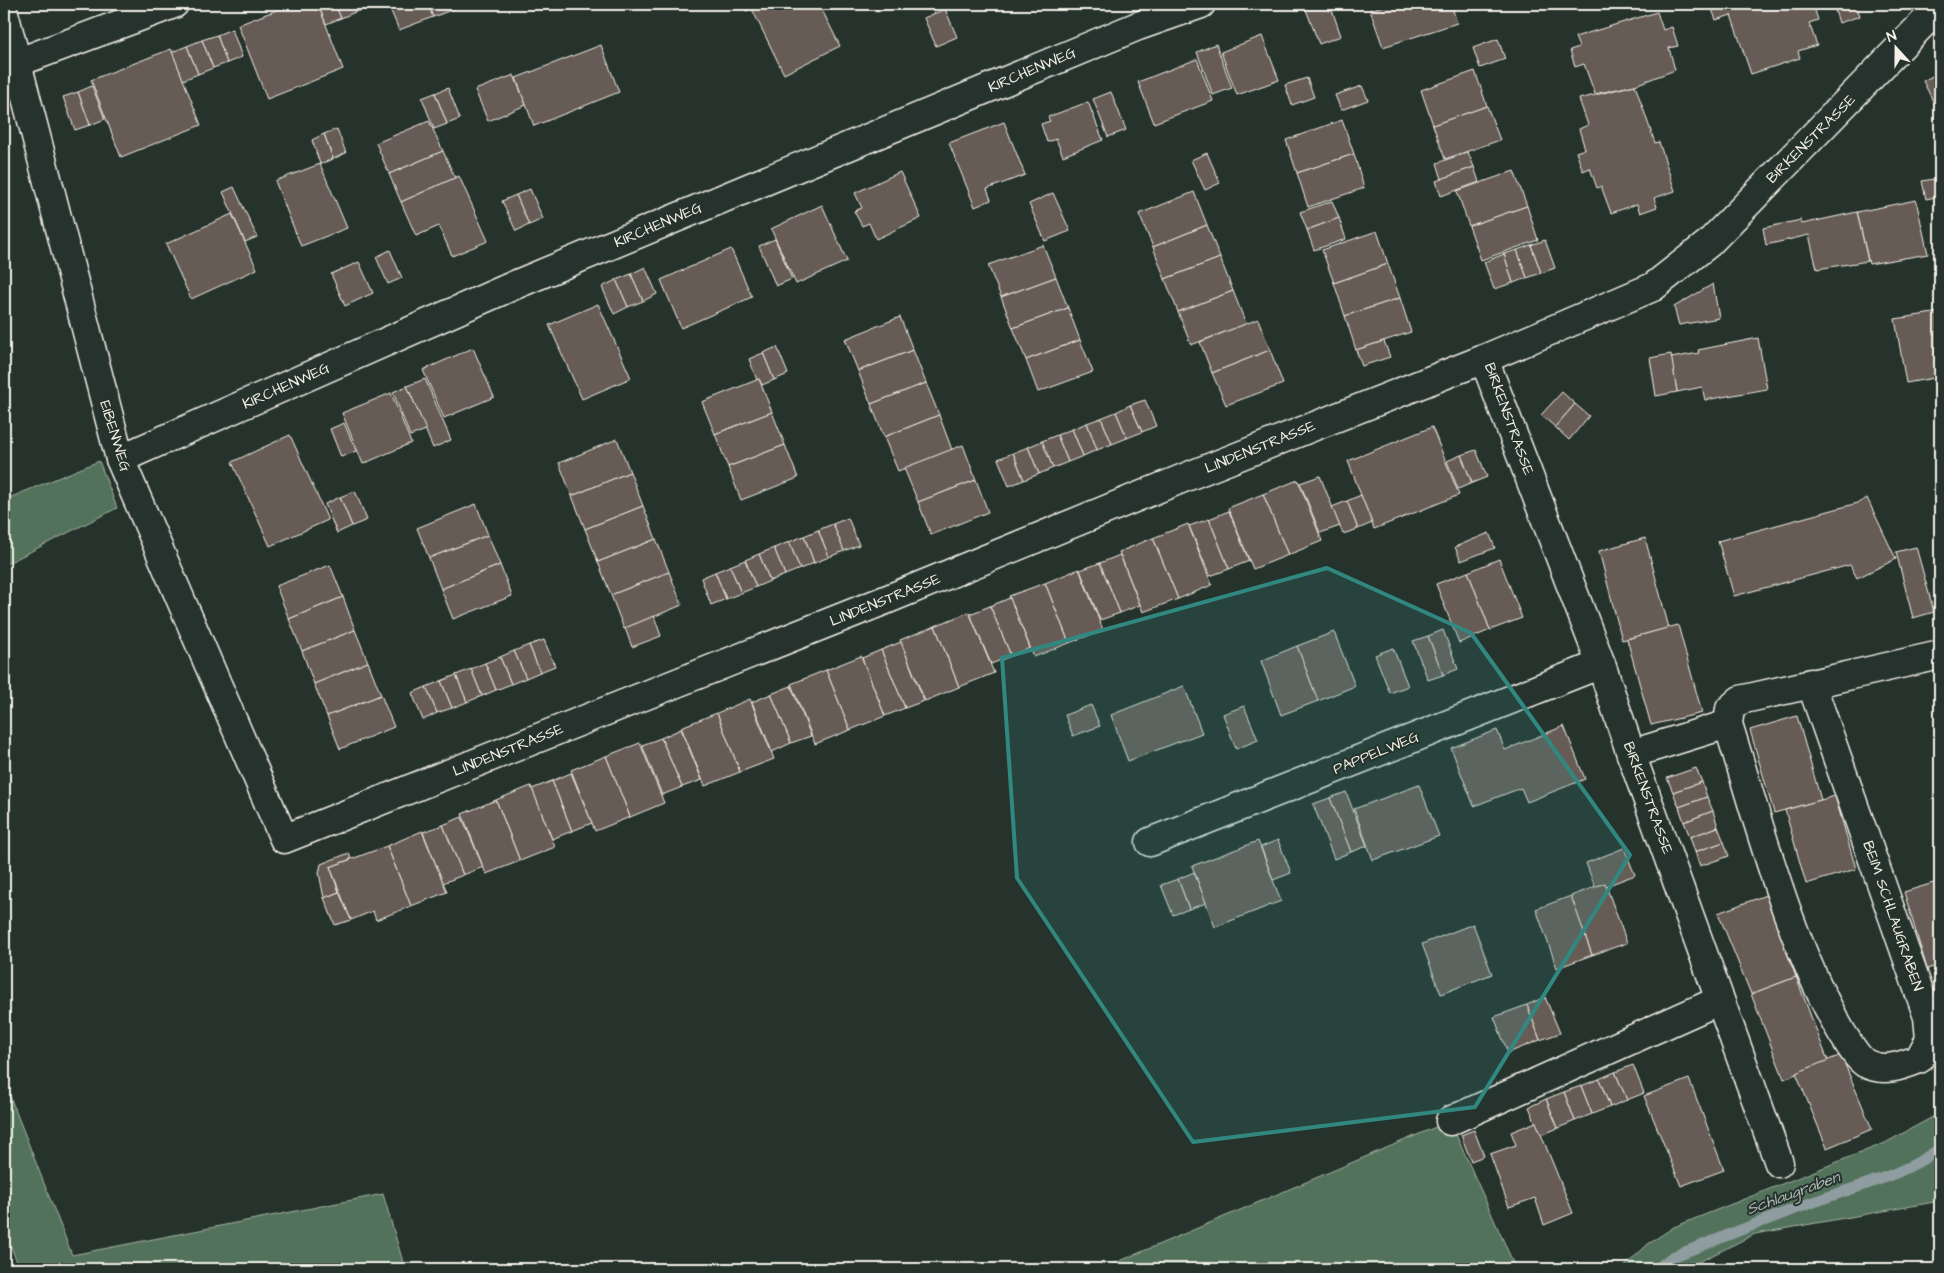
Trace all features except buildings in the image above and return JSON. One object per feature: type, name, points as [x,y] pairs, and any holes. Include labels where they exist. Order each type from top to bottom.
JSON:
[{"type":"street","points":[[16,63],[174,4]]},
{"type":"street","name":"KIRCHENWEG","points":[[120,459],[517,284],[1138,26],[1201,4]]},
{"type":"street","name":"BIRKENSTRASSE","points":[[1779,1163],[1601,664],[1484,359],[1652,287],[1667,276],[1709,243],[1940,6]]},
{"type":"street","name":"EIBENWEG","points":[[4,12],[120,459],[284,839]]},
{"type":"street","name":"LINDENSTRASSE","points":[[284,839],[888,600],[1232,459],[1484,359]]},
{"type":"street","points":[[1632,754],[1729,717],[1740,700],[1940,655]]},
{"type":"street","name":"PAPPELWEG","points":[[1150,842],[1601,664]]},
{"type":"street","name":"BEIM SCHLAUGRABEN","points":[[1729,717],[1787,911],[1824,1002],[1848,1042],[1864,1062],[1883,1069],[1896,1068],[1919,1059],[1930,1039],[1928,1017],[1812,683]]},
{"type":"street","points":[[1450,1120],[1720,1000]]},
{"type":"highlighted area","points":[[1327,568],[1471,633],[1630,855],[1475,1107],[1193,1142],[1017,878],[1002,658]]},
{"type":"green space","points":[[99,461],[117,508],[4,565],[4,500]]},
{"type":"green space","points":[[4,1081],[72,1255],[383,1194],[405,1269],[20,1269],[4,1230]]},
{"type":"green space","points":[[1940,1113],[1940,1201],[1755,1234],[1685,1269],[1622,1269],[1648,1244],[1674,1227],[1885,1143]]},
{"type":"green space","points":[[1450,1121],[1516,1269],[1101,1269]]},
{"type":"waterway","name":"Schlaugraben","points":[[1657,1269],[1672,1257],[1793,1209],[1894,1174],[1940,1148]]}]
